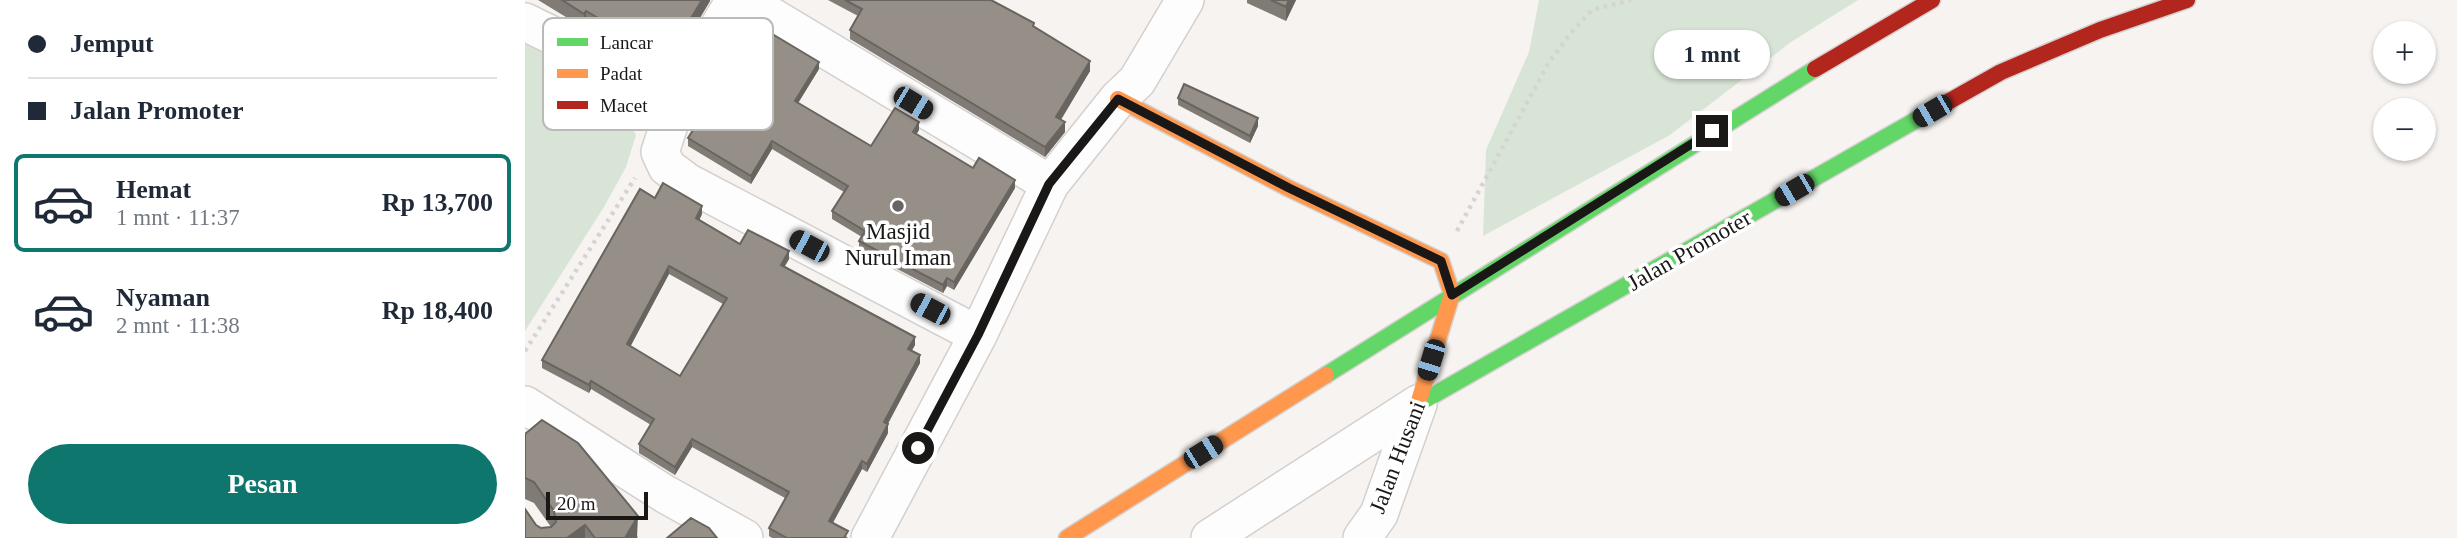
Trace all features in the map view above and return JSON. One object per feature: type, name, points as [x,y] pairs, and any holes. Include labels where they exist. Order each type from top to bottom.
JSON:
[{"type":"street","points":[[725,18],[735,0]]},
{"type":"street","points":[[744,0],[1049,184]]},
{"type":"street","points":[[870,538],[978,335],[1049,184],[1118,99],[1137,80],[1185,0]]},
{"type":"street","points":[[1067,538],[1760,101],[1932,0]]},
{"type":"street","name":"Jalan Promoter","points":[[1210,538],[1418,404],[2001,72],[2100,30],[2187,0]]},
{"type":"street","points":[[525,22],[543,31]]},
{"type":"street","points":[[1118,99],[1289,188],[1441,261],[1452,295]]},
{"type":"street","points":[[667,130],[660,152],[667,167],[687,182],[978,335]]},
{"type":"street","name":"Jalan Husani","points":[[1363,538],[1378,514],[1418,404],[1452,295]]},
{"type":"street","points":[[525,405],[665,494],[744,538]]},
{"type":"path","points":[[1441,261],[1548,64],[1592,10],[1632,0]]},
{"type":"path","points":[[525,351],[632,182],[660,152]]},
{"type":"green space","points":[[1539,0],[1858,0],[1791,42],[1670,135],[1483,236],[1486,150],[1529,52]]},
{"type":"green space","points":[[525,41],[543,50],[543,130],[633,130],[636,135],[626,167],[604,207],[525,331]]},
{"type":"building","points":[[562,0],[702,0],[691,18],[598,18],[586,11],[584,14]]},
{"type":"building","points":[[845,0],[991,0],[1034,23],[1033,26],[1090,61],[1056,117],[1065,122],[1045,147],[850,30],[862,9]]},
{"type":"building","points":[[1271,0],[1289,0],[1286,7]]},
{"type":"building","points":[[773,34],[819,62],[795,101],[871,146],[895,108],[919,122],[913,132],[973,168],[979,158],[1015,180],[954,282],[947,278],[943,285],[859,241],[865,231],[832,211],[848,186],[772,141],[751,176],[688,138],[693,130],[773,130]]},
{"type":"building","points":[[1184,84],[1258,118],[1250,136],[1178,98]]},
{"type":"building","points":[[663,183],[702,206],[696,218],[740,244],[748,230],[789,251],[781,265],[915,337],[908,349],[920,355],[884,422],[888,424],[867,464],[862,461],[829,521],[848,531],[844,538],[787,538],[769,528],[789,492],[692,439],[675,467],[639,444],[654,419],[591,381],[589,385],[542,360],[640,189],[655,198]],"holes":[[[669,266],[727,298],[680,376],[627,344]]]},
{"type":"building","points":[[542,420],[578,443],[638,516],[625,538],[595,538],[585,525],[567,538],[525,538],[525,509],[541,528],[551,527],[556,522],[554,511],[534,482],[525,478],[525,434]]},
{"type":"building","points":[[691,518],[709,528],[717,538],[667,538]]},
{"type":"traffic: fast","points":[[1326,375],[1815,69]]},
{"type":"traffic: fast","points":[[1418,404],[1923,116]]},
{"type":"traffic: slow","points":[[1118,99],[1288,188],[1441,261],[1452,294]]},
{"type":"traffic: slow","points":[[1418,404],[1452,294]]},
{"type":"traffic: slow","points":[[1067,538],[1326,375]]},
{"type":"traffic: jam","points":[[1815,69],[1932,0]]},
{"type":"traffic: jam","points":[[1923,116],[2001,72],[2100,30],[2187,0]]},
{"type":"place","name":"Masjid Nurul Iman","points":[[898,206]]},
{"type":"route","points":[[918,448],[978,335],[1049,184],[1118,99],[1289,188],[1441,261],[1452,295],[1712,131]]}]
